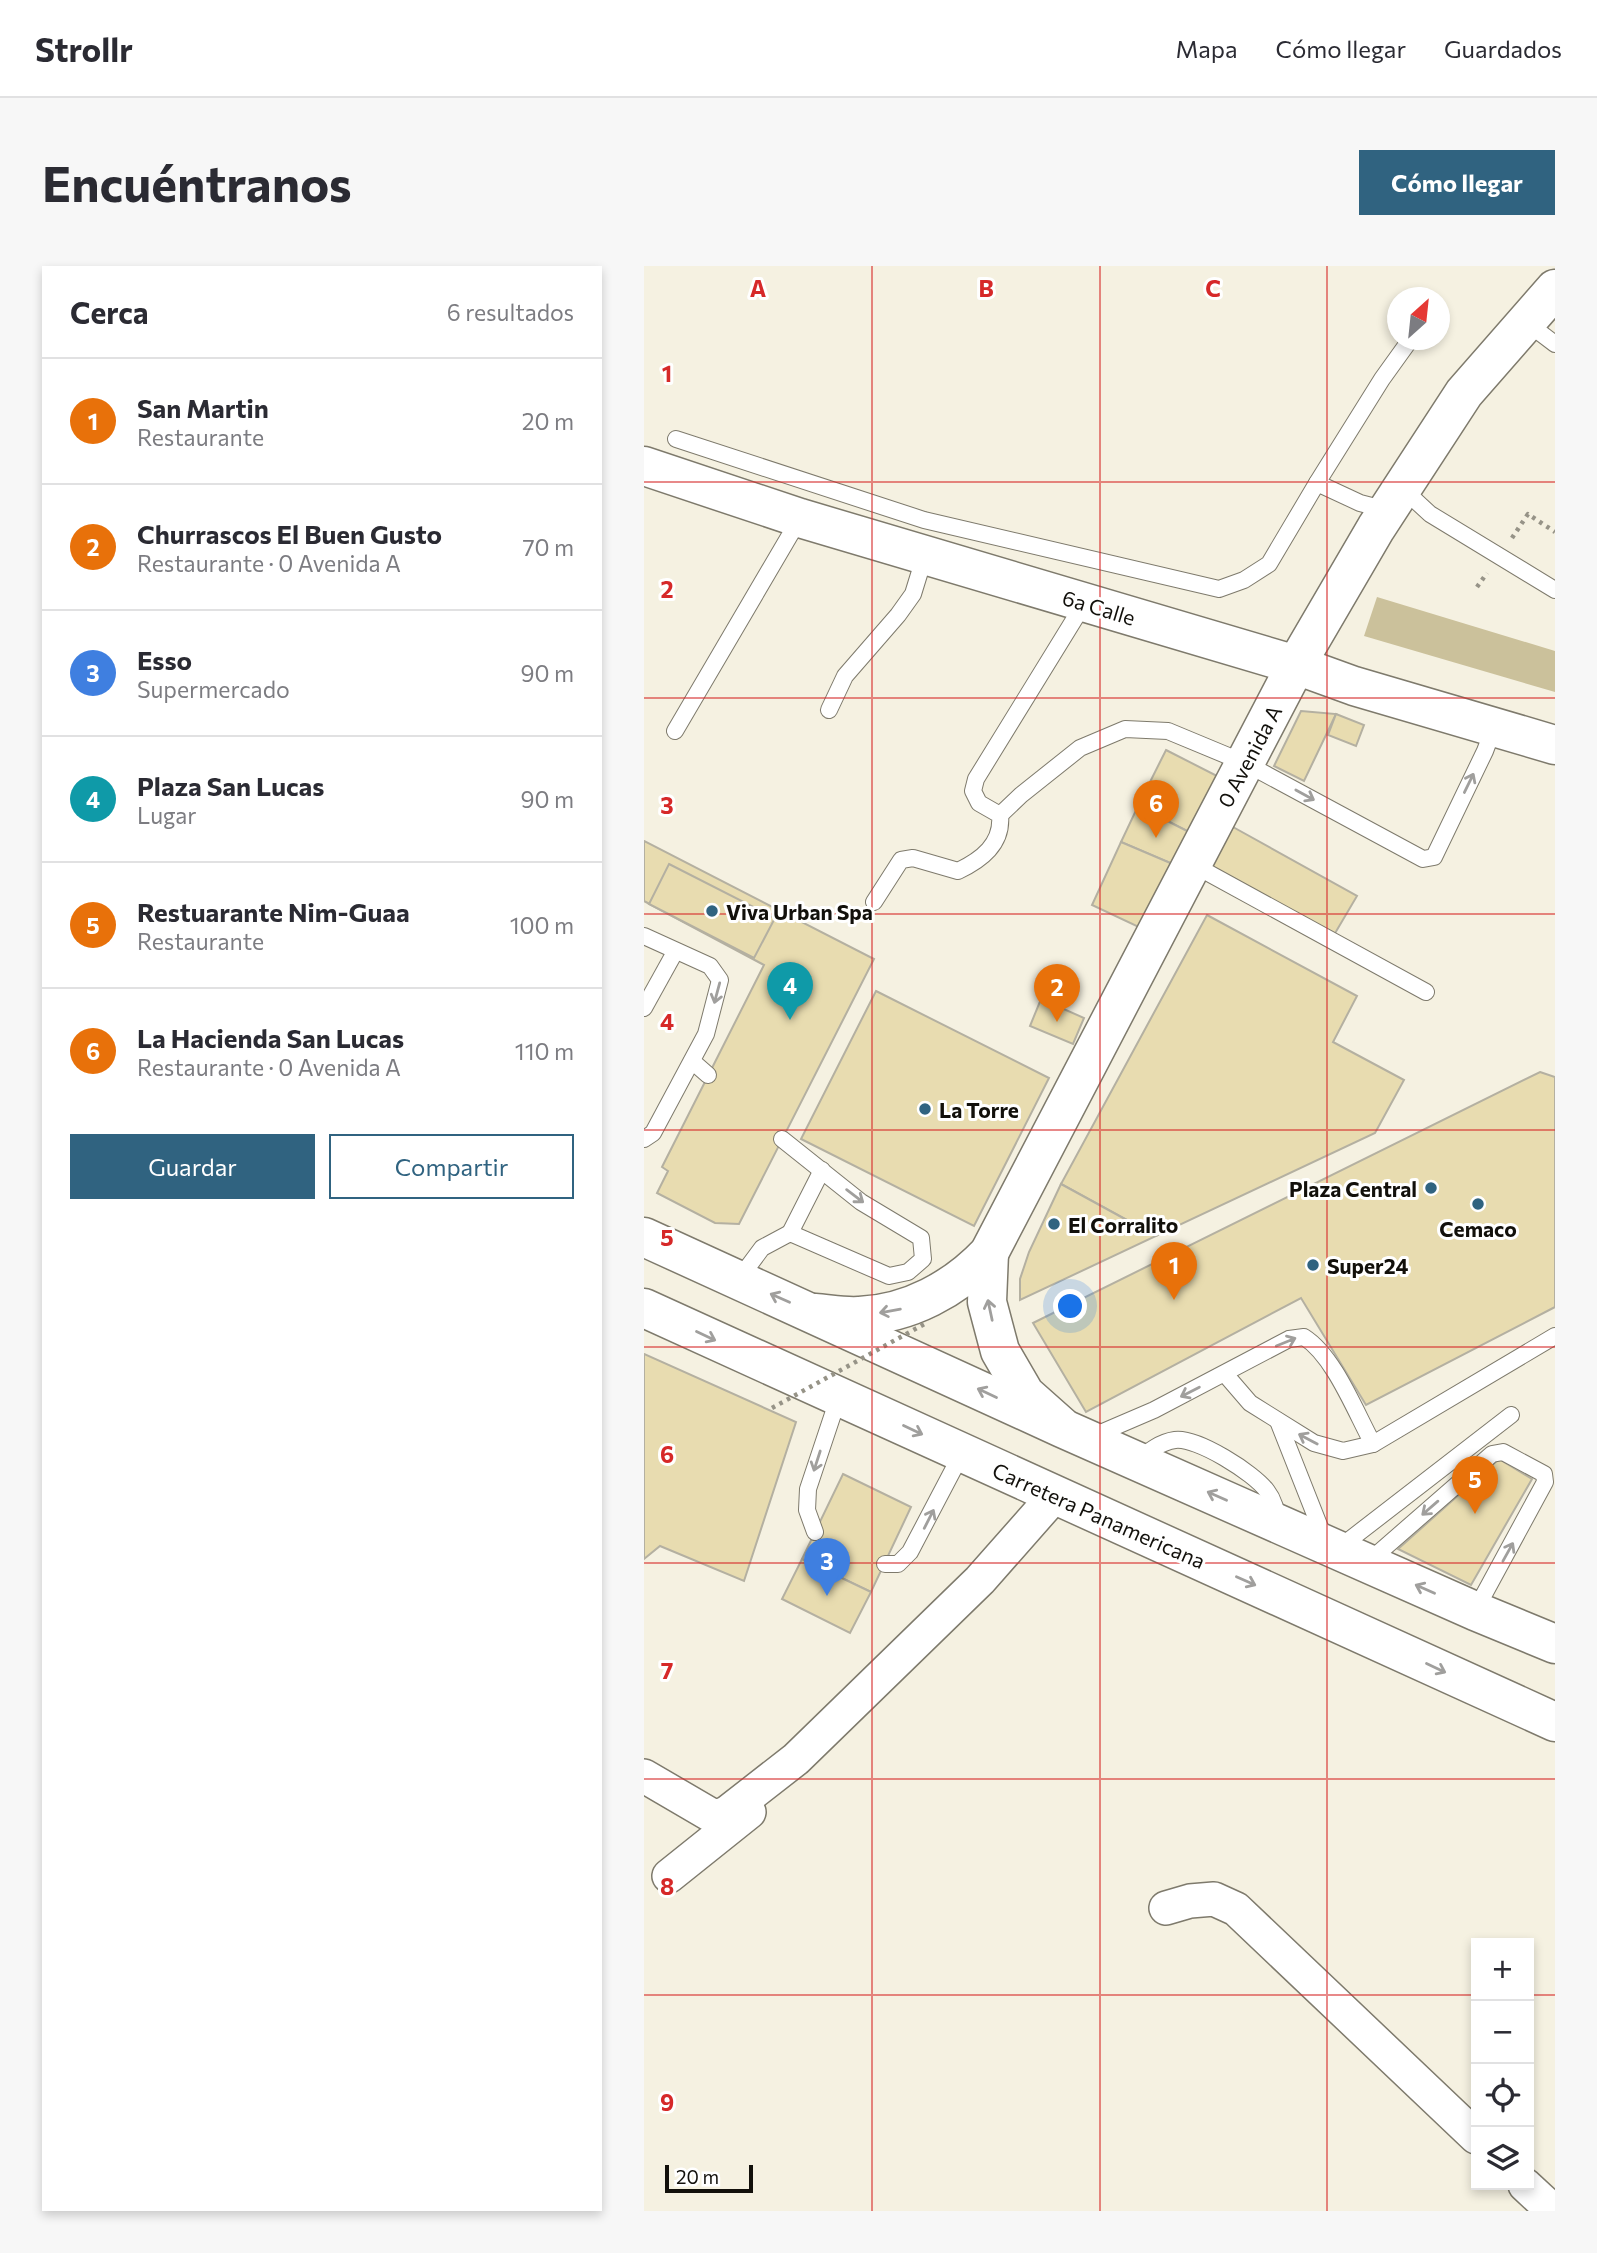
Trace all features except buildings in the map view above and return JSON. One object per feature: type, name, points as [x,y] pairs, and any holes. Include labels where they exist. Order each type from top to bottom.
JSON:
[{"type":"main road","name":"0 Avenida A","points":[[815,1313],[859,1316],[902,1309],[942,1292],[989,1253],[1296,665],[1395,499],[1464,393],[1541,333],[1555,289]]},
{"type":"main road","name":"6a Calle","points":[[644,466],[800,517],[1296,665],[1354,686],[1555,746]]},
{"type":"main road","points":[[644,1237],[1475,1611],[1552,1638]]},
{"type":"main road","name":"0 Avenida A","points":[[989,1253],[987,1302],[1000,1351],[1026,1394],[1075,1433]]},
{"type":"main road","name":"Carretera Panamericana","points":[[644,1308],[1555,1722]]},
{"type":"street","points":[[644,1776],[716,1818],[729,1812],[806,1750],[1063,1499]]},
{"type":"street","points":[[669,1876],[764,1800],[852,1723],[1022,1555],[1063,1499]]},
{"type":"street","points":[[1167,1908],[1190,1901],[1214,1899],[1236,1909],[1471,2132]]},
{"type":"street","points":[[1530,2190],[1553,2211]]},
{"type":"lane","points":[[676,439],[924,520],[1219,589],[1244,580],[1269,564],[1382,379],[1403,350]]},
{"type":"lane","points":[[1317,483],[1360,503],[1395,499],[1430,514],[1555,590]]},
{"type":"lane","points":[[675,731],[800,517]]},
{"type":"lane","points":[[829,710],[845,676],[913,594],[925,555]]},
{"type":"lane","points":[[874,902],[901,860],[913,858],[958,871],[976,862],[998,838],[1002,827],[1000,816],[979,803],[973,791],[976,779],[1085,603]]},
{"type":"lane","points":[[1000,816],[1041,778],[1080,748],[1125,729],[1168,732],[1245,763],[1429,860],[1434,857],[1494,727]]},
{"type":"lane","points":[[1192,864],[1426,992]]},
{"type":"lane","points":[[644,936],[710,966],[720,980],[706,1034],[653,1133],[644,1139]]},
{"type":"lane","points":[[644,1008],[676,952]]},
{"type":"lane","points":[[692,1061],[708,1075]]},
{"type":"lane","points":[[782,1139],[861,1202],[921,1238],[923,1259],[908,1272],[889,1276],[790,1233]]},
{"type":"lane","points":[[739,1279],[762,1248],[790,1233],[822,1170]]},
{"type":"lane","points":[[1225,1374],[1250,1403],[1314,1443],[1343,1451],[1373,1444],[1555,1336]]},
{"type":"lane","points":[[1075,1433],[1154,1410],[1289,1339],[1304,1337],[1316,1345],[1327,1358],[1373,1444]]},
{"type":"lane","points":[[815,1532],[807,1510],[808,1489],[839,1396]]},
{"type":"lane","points":[[1344,1553],[1511,1415]]},
{"type":"lane","points":[[1278,1421],[1344,1553]]},
{"type":"lane","points":[[1344,1553],[1492,1454],[1503,1452],[1544,1474],[1545,1482],[1475,1611]]},
{"type":"lane","points":[[885,1564],[898,1564],[910,1552],[962,1453]]},
{"type":"path","points":[[1528,514],[1555,532]]},
{"type":"path","points":[[772,1408],[928,1322]]},
{"type":"shaded area","points":[[1377,597],[1555,651],[1555,692],[1364,636]]},
{"type":"place","name":"La Hacienda San Lucas","points":[[1156,838]]},
{"type":"place","name":"Viva Urban Spa","points":[[712,911]]},
{"type":"place","name":"Plaza San Lucas","points":[[790,1020]]},
{"type":"place","name":"Churrascos El Buen Gusto","points":[[1057,1022]]},
{"type":"place","name":"La Torre","points":[[925,1109]]},
{"type":"place","name":"Plaza Central","points":[[1431,1188]]},
{"type":"place","name":"Cemaco","points":[[1478,1204]]},
{"type":"place","name":"El Corralito","points":[[1054,1224]]},
{"type":"place","name":"Super24","points":[[1313,1265]]},
{"type":"place","name":"San Martin","points":[[1174,1300]]},
{"type":"place","name":"Restuarante Nim-Guaa","points":[[1475,1514]]},
{"type":"place","name":"Esso","points":[[827,1596]]}]
